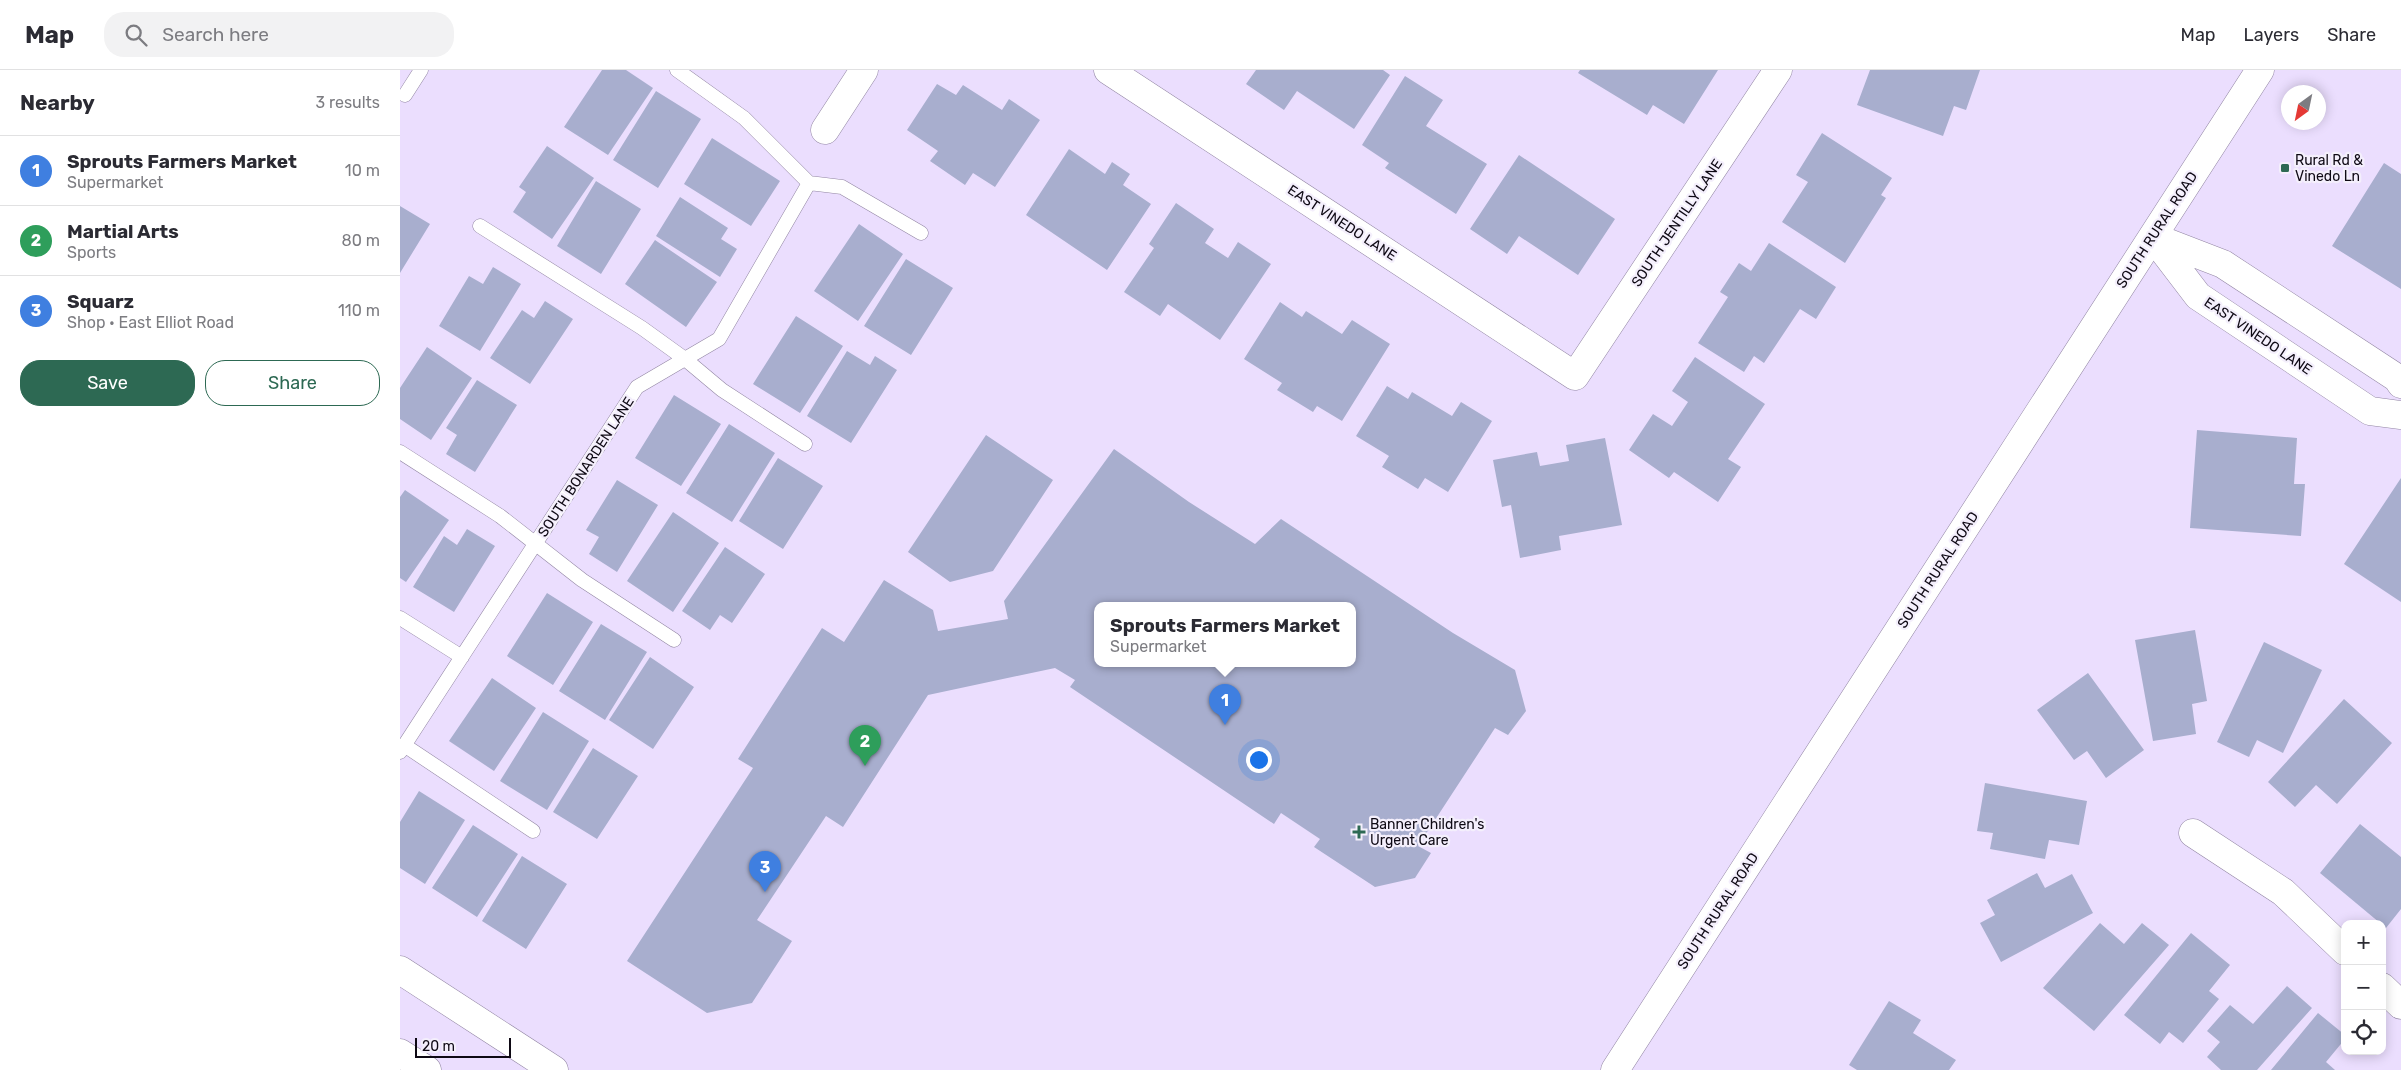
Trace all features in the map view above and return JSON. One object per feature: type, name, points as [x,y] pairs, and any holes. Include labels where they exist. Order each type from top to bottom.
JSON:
[{"type":"street","points":[[825,130],[864,70]]},
{"type":"street","name":"EAST VINEDO LANE","points":[[1108,70],[1576,376]]},
{"type":"street","name":"SOUTH JENTILLY LANE","points":[[1576,376],[1778,70]]},
{"type":"street","name":"SOUTH RURAL ROAD","points":[[1615,1070],[2260,70]]},
{"type":"street","points":[[2153,237],[2223,264],[2397,378],[2401,384]]},
{"type":"street","name":"EAST VINEDO LANE","points":[[2153,237],[2198,296],[2370,411],[2401,415]]},
{"type":"street","points":[[2303,366],[2327,331]]},
{"type":"street","points":[[2193,833],[2283,892],[2341,947]]},
{"type":"street","points":[[400,970],[554,1070]]},
{"type":"street","points":[[2386,991],[2401,1005]]},
{"type":"street","points":[[400,1052],[426,1070]]},
{"type":"lane","points":[[405,95],[421,70]]},
{"type":"lane","points":[[677,70],[744,118],[809,183],[842,187],[920,233]]},
{"type":"lane","name":"SOUTH BONARDEN LANE","points":[[402,748],[637,387],[718,340],[809,183]]},
{"type":"lane","points":[[480,226],[642,328],[685,359],[722,390],[805,444]]},
{"type":"lane","points":[[400,452],[500,516],[582,580],[674,640]]},
{"type":"lane","points":[[400,618],[462,657]]},
{"type":"lane","points":[[402,748],[533,832]]},
{"type":"building","points":[[602,70],[626,70],[653,88],[608,155],[564,127]]},
{"type":"building","points":[[1256,70],[1383,70],[1390,75],[1354,129],[1297,91],[1284,110],[1246,84]]},
{"type":"building","points":[[1580,70],[1718,70],[1684,124],[1653,105],[1647,115],[1578,73]]},
{"type":"building","points":[[1870,70],[1980,70],[1966,110],[1954,106],[1943,136],[1857,105]]},
{"type":"building","points":[[1405,76],[1443,100],[1426,126],[1487,164],[1456,214],[1385,168],[1389,163],[1362,145]]},
{"type":"building","points":[[937,84],[956,95],[963,85],[1002,110],[1009,99],[1040,120],[995,187],[973,173],[965,185],[930,161],[938,151],[907,130]]},
{"type":"building","points":[[656,91],[701,119],[658,188],[613,160]]},
{"type":"building","points":[[1822,133],[1892,178],[1881,195],[1886,198],[1845,263],[1782,222],[1808,182],[1796,175]]},
{"type":"building","points":[[712,138],[780,181],[751,226],[684,184]]},
{"type":"building","points":[[547,146],[594,178],[552,239],[513,212],[526,192],[519,187]]},
{"type":"building","points":[[1069,149],[1105,174],[1112,162],[1130,174],[1123,185],[1151,204],[1107,270],[1026,215]]},
{"type":"building","points":[[1519,155],[1615,219],[1578,275],[1519,236],[1507,254],[1470,229]]},
{"type":"building","points":[[2384,163],[2401,174],[2401,289],[2332,246]]},
{"type":"building","points":[[596,181],[641,209],[601,274],[557,246]]},
{"type":"building","points":[[680,197],[728,228],[721,239],[737,249],[720,277],[656,236]]},
{"type":"building","points":[[1176,203],[1214,229],[1205,243],[1228,258],[1238,242],[1271,264],[1220,340],[1168,304],[1160,316],[1124,292],[1154,248],[1149,244]]},
{"type":"building","points":[[400,206],[430,224],[400,273]]},
{"type":"building","points":[[859,224],[903,254],[858,321],[814,291]]},
{"type":"building","points":[[655,240],[717,282],[686,327],[625,284]]},
{"type":"building","points":[[1769,243],[1836,287],[1816,319],[1800,309],[1764,363],[1754,356],[1744,372],[1698,343],[1728,297],[1720,292],[1739,263],[1751,271]]},
{"type":"building","points":[[906,259],[953,288],[911,355],[864,326]]},
{"type":"building","points":[[493,267],[521,284],[480,351],[439,326],[469,276],[483,284]]},
{"type":"building","points":[[545,301],[573,319],[530,384],[490,358],[522,310],[534,318]]},
{"type":"building","points":[[1280,302],[1302,317],[1306,311],[1342,334],[1352,320],[1390,344],[1342,421],[1317,406],[1313,412],[1277,390],[1282,383],[1244,359]]},
{"type":"building","points":[[796,316],[843,346],[800,413],[753,384]]},
{"type":"building","points":[[427,347],[472,378],[431,440],[400,419],[400,388]]},
{"type":"building","points":[[847,351],[870,365],[875,356],[897,370],[851,443],[807,416]]},
{"type":"building","points":[[1695,357],[1765,404],[1728,459],[1741,467],[1718,502],[1674,472],[1669,478],[1629,450],[1653,414],[1672,426],[1688,402],[1672,391]]},
{"type":"building","points":[[477,380],[517,405],[475,472],[446,454],[457,435],[446,428]]},
{"type":"building","points":[[1387,386],[1408,399],[1412,392],[1452,416],[1461,402],[1492,421],[1448,492],[1425,478],[1418,489],[1382,467],[1389,456],[1356,436]]},
{"type":"building","points":[[674,395],[721,424],[681,486],[635,458]]},
{"type":"building","points":[[729,424],[775,453],[732,522],[686,493]]},
{"type":"building","points":[[2197,430],[2297,438],[2294,484],[2305,484],[2301,536],[2190,528]]},
{"type":"building","points":[[986,435],[1053,480],[993,571],[950,582],[908,552]]},
{"type":"building","points":[[1605,438],[1622,525],[1559,536],[1561,550],[1520,558],[1511,505],[1502,507],[1493,460],[1537,452],[1540,466],[1569,461],[1566,445]]},
{"type":"building","points":[[1114,449],[1189,502],[1255,544],[1281,519],[1453,633],[1515,670],[1526,711],[1508,735],[1495,728],[1418,846],[1431,853],[1415,878],[1375,887],[1314,847],[1320,839],[1281,813],[1274,824],[1070,687],[1075,680],[1055,668],[928,695],[843,827],[826,816],[757,920],[792,941],[752,1003],[707,1013],[627,961],[753,768],[738,759],[822,628],[844,642],[884,580],[933,610],[938,631],[1008,619],[1004,601]]},
{"type":"building","points":[[778,458],[823,486],[783,549],[739,521]]},
{"type":"building","points":[[2401,478],[2401,602],[2344,564]]},
{"type":"building","points":[[617,480],[658,505],[617,572],[589,554],[599,537],[586,530]]},
{"type":"building","points":[[405,490],[449,520],[406,582],[400,578],[400,497]]},
{"type":"building","points":[[673,512],[719,543],[673,612],[627,581]]},
{"type":"building","points":[[467,529],[495,546],[454,612],[413,587],[444,536],[457,545]]},
{"type":"building","points":[[725,547],[765,574],[732,623],[720,615],[710,630],[682,611]]},
{"type":"building","points":[[547,593],[593,622],[553,685],[507,656]]},
{"type":"building","points":[[601,624],[647,652],[605,720],[559,691]]},
{"type":"building","points":[[2195,630],[2207,701],[2192,704],[2196,734],[2153,741],[2135,640]]},
{"type":"building","points":[[2264,642],[2322,670],[2283,753],[2257,740],[2249,757],[2217,742]]},
{"type":"building","points":[[650,657],[694,687],[653,749],[609,720]]},
{"type":"building","points":[[2088,673],[2144,750],[2106,778],[2087,751],[2074,760],[2037,710]]},
{"type":"building","points":[[492,678],[536,708],[494,771],[449,741]]},
{"type":"building","points":[[2344,699],[2392,743],[2337,804],[2316,785],[2295,807],[2268,782]]},
{"type":"building","points":[[543,712],[589,741],[547,810],[500,781]]},
{"type":"building","points":[[593,748],[638,776],[597,839],[553,812]]},
{"type":"building","points":[[1985,783],[2087,801],[2079,845],[2049,840],[2045,859],[1990,849],[1993,833],[1977,831]]},
{"type":"building","points":[[419,791],[465,820],[425,884],[400,868],[400,822]]},
{"type":"building","points":[[2360,824],[2401,857],[2401,909],[2386,928],[2386,920],[2376,920],[2320,873]]},
{"type":"building","points":[[473,825],[518,854],[477,917],[432,888]]},
{"type":"building","points":[[522,856],[567,884],[526,949],[482,921]]},
{"type":"building","points":[[2037,873],[2045,888],[2072,874],[2093,913],[2001,962],[1980,923],[1995,915],[1987,900]]},
{"type":"building","points":[[2100,923],[2124,944],[2142,923],[2169,945],[2094,1031],[2043,988]]},
{"type":"building","points":[[2191,933],[2230,965],[2209,991],[2219,999],[2183,1043],[2169,1032],[2160,1044],[2124,1015]]},
{"type":"building","points":[[2287,986],[2312,1008],[2257,1070],[2221,1070],[2207,1057],[2220,1042],[2207,1031],[2230,1005],[2253,1024]]},
{"type":"building","points":[[1889,1001],[1921,1020],[1913,1033],[1956,1060],[1949,1070],[1857,1070],[1849,1065]]},
{"type":"building","points":[[2318,1013],[2341,1032],[2341,1044],[2326,1062],[2335,1070],[2271,1070]]},
{"type":"place","name":"Rural Rd & Vinedo Ln","points":[[2285,168]]},
{"type":"place","name":"Sprouts Farmers Market","points":[[1225,725]]},
{"type":"place","name":"Martial Arts","points":[[865,766]]},
{"type":"place","name":"Banner Children's Urgent Care","points":[[1359,832]]},
{"type":"place","name":"Squarz","points":[[765,892]]}]
